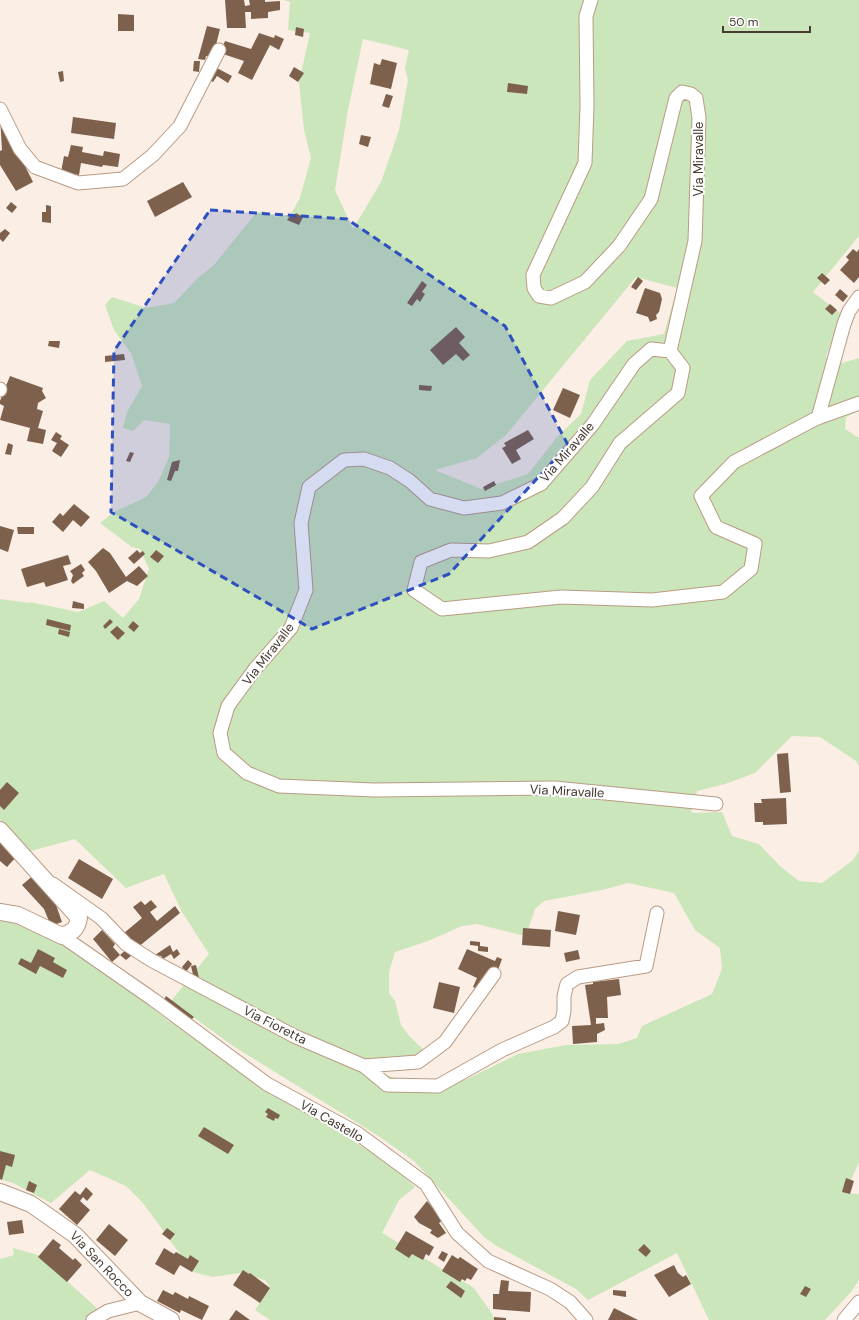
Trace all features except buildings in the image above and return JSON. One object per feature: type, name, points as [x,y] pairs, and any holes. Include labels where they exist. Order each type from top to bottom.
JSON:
[{"type":"street","name":"Via Miravalle","points":[[591,0],[586,16],[587,106],[585,163],[533,275],[534,288],[539,296],[551,298],[585,282],[619,246],[651,199],[676,98],[682,92],[691,94],[696,98],[699,118],[695,241],[670,351],[651,349],[634,364],[592,424],[541,484],[502,503],[464,508],[430,499],[410,481],[390,468],[364,460],[344,460],[309,487],[301,523],[306,590],[291,628],[255,669],[228,706],[220,733],[224,753],[247,773],[279,786],[374,790],[556,788],[716,804]]},
{"type":"street","points":[[0,109],[20,149],[35,167],[78,183],[123,178],[153,156],[180,126],[219,50]]},
{"type":"street","points":[[818,418],[844,324],[849,311],[859,297]]},
{"type":"street","points":[[670,351],[683,368],[678,393],[620,443],[592,487],[563,518],[528,542],[490,551],[451,550],[421,562],[414,590],[442,609],[561,597],[652,600],[723,592],[751,569],[755,544],[716,527],[701,496],[734,462],[818,418],[859,402]]},
{"type":"street","points":[[0,830],[79,918],[78,926],[73,932],[62,936],[18,915],[0,912]]},
{"type":"street","name":"Via Fioretta","points":[[48,882],[58,886],[101,918],[126,944],[151,960],[294,1036],[364,1066],[418,1062],[445,1042],[494,974]]},
{"type":"street","points":[[364,1066],[387,1085],[438,1086],[502,1050],[554,1027],[562,1020],[564,1011],[564,996],[567,984],[578,977],[646,966],[657,913]]},
{"type":"street","name":"Via Castello","points":[[62,936],[154,1000],[267,1084],[357,1133],[426,1184],[457,1233],[488,1261],[550,1289],[570,1302],[586,1320]]},
{"type":"street","name":"Via San Rocco","points":[[0,1192],[31,1204],[76,1235],[140,1303],[172,1320]]},
{"type":"street","points":[[844,1320],[859,1302]]},
{"type":"street","name":"Via San Rocco","points":[[93,1320],[108,1311],[140,1303]]},
{"type":"highlighted area","points":[[210,210],[347,219],[505,326],[568,445],[449,574],[312,629],[111,512],[114,351]]},
{"type":"green space","points":[[284,0],[859,0],[859,236],[813,292],[841,314],[826,357],[842,363],[859,358],[859,411],[846,417],[845,429],[859,438],[859,766],[856,761],[820,737],[792,736],[755,773],[725,784],[697,791],[691,813],[722,812],[732,836],[759,844],[781,867],[799,881],[822,883],[852,861],[859,851],[859,1162],[845,1193],[859,1194],[859,1280],[851,1292],[825,1320],[709,1320],[677,1253],[588,1300],[576,1289],[495,1245],[484,1237],[414,1161],[377,1135],[233,1046],[171,1001],[209,954],[182,912],[164,874],[126,888],[75,839],[31,851],[34,854],[15,843],[0,819],[0,599],[30,602],[78,612],[104,601],[123,618],[139,599],[149,569],[140,549],[132,547],[100,523],[114,512],[146,497],[158,482],[169,457],[170,424],[144,420],[133,431],[123,428],[127,412],[142,386],[131,353],[114,330],[105,305],[112,297],[146,308],[174,303],[199,277],[214,265],[255,214],[262,211],[277,217],[291,214],[300,198],[311,158],[304,130],[299,82],[310,33],[288,30],[290,2]],"holes":[[[363,39],[409,50],[405,68],[408,80],[399,130],[381,182],[353,229],[335,190],[348,110]],[[636,277],[677,288],[664,334],[627,341],[590,380],[581,414],[557,437],[528,474],[481,489],[435,470],[477,458],[506,435]],[[628,883],[674,893],[695,930],[720,948],[722,969],[712,994],[642,1026],[637,1038],[618,1044],[566,1045],[518,1054],[467,1079],[435,1089],[375,1072],[421,1066],[425,1051],[409,1036],[401,1025],[395,1001],[389,993],[389,972],[395,952],[428,941],[462,926],[477,924],[521,935],[528,930],[535,909],[544,901],[602,890]]]},
{"type":"green space","points":[[0,914],[74,946],[166,1019],[280,1096],[368,1150],[403,1175],[415,1187],[399,1200],[382,1233],[474,1288],[493,1315],[494,1320],[270,1320],[255,1310],[270,1287],[265,1280],[240,1273],[213,1277],[193,1272],[143,1203],[126,1186],[90,1170],[51,1203],[13,1183],[0,1179]]},
{"type":"green space","points":[[13,1248],[38,1255],[98,1309],[88,1320],[0,1320],[0,1259],[14,1255]]}]
